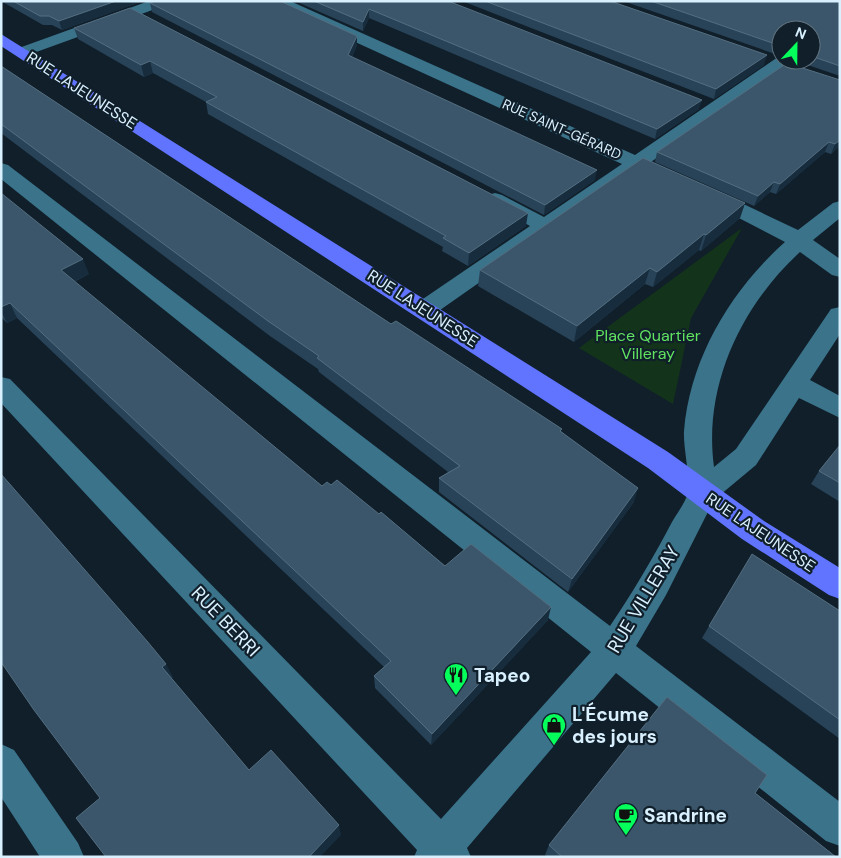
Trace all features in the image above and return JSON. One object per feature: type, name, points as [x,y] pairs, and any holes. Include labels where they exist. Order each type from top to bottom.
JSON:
[{"type":"main road","name":"RUE LAJEUNESSE","points":[[1,39],[658,460],[754,530],[840,586]]},
{"type":"street","points":[[22,52],[164,1]]},
{"type":"street","name":"RUE SAINT-GÉRARD","points":[[277,1],[744,210],[800,242],[840,270]]},
{"type":"street","points":[[134,12],[152,21]]},
{"type":"street","points":[[425,309],[636,162],[708,105],[771,69]]},
{"type":"street","points":[[1,169],[840,827]]},
{"type":"street","points":[[483,193],[544,225]]},
{"type":"street","points":[[703,492],[698,427],[716,350],[731,320],[756,285],[800,242],[840,207]]},
{"type":"street","name":"RUE VILLERAY","points":[[443,854],[615,649],[655,585],[703,492],[746,457],[840,315]]},
{"type":"street","points":[[795,384],[840,408]]},
{"type":"street","name":"RUE BERRI","points":[[1,386],[443,854]]},
{"type":"street","points":[[1,763],[64,857]]},
{"type":"green space","name":"Place Quartier Villeray","points":[[742,228],[691,318],[673,404],[579,348]]},
{"type":"building","points":[[13,1],[116,1],[59,21],[49,16],[40,16]]},
{"type":"building","points":[[156,1],[280,1],[357,36],[348,55],[597,170],[545,205],[150,3]]},
{"type":"building","points":[[314,1],[448,1],[702,100],[657,129],[369,9],[363,22]]},
{"type":"building","points":[[485,1],[610,1],[767,55],[716,89]]},
{"type":"building","points":[[651,1],[840,1],[840,66],[821,59],[821,20],[771,20],[771,43]]},
{"type":"building","points":[[130,8],[528,213],[469,253],[443,238],[446,236],[206,102],[217,97],[150,61],[141,65],[74,28]]},
{"type":"building","points":[[1,66],[391,324],[396,321],[562,429],[560,431],[638,488],[572,579],[439,478],[460,466],[317,358],[319,356],[268,321],[1,124]]},
{"type":"building","points":[[777,70],[809,70],[840,80],[840,140],[835,144],[829,142],[780,184],[774,182],[758,196],[657,152]]},
{"type":"building","points":[[643,158],[745,203],[657,272],[650,268],[577,326],[480,270]]},
{"type":"building","points":[[1,193],[83,259],[61,270],[322,486],[327,482],[331,485],[337,480],[379,514],[381,512],[445,566],[471,544],[551,607],[432,734],[374,676],[391,661],[10,303],[1,307]]},
{"type":"building","points":[[840,445],[840,483],[819,471]]},
{"type":"building","points":[[1,474],[147,641],[166,664],[162,667],[249,770],[271,750],[339,825],[309,857],[106,857],[76,818],[100,798],[34,710],[1,662]]},
{"type":"building","points":[[752,554],[840,611],[840,720],[709,626]]},
{"type":"building","points":[[667,697],[767,775],[755,793],[836,857],[562,857],[549,845]]},
{"type":"place","name":"Tapeo","points":[[456,696]]},
{"type":"place","name":"L'Écume des jours","points":[[554,746]]},
{"type":"place","name":"Sandrine","points":[[626,836]]}]
